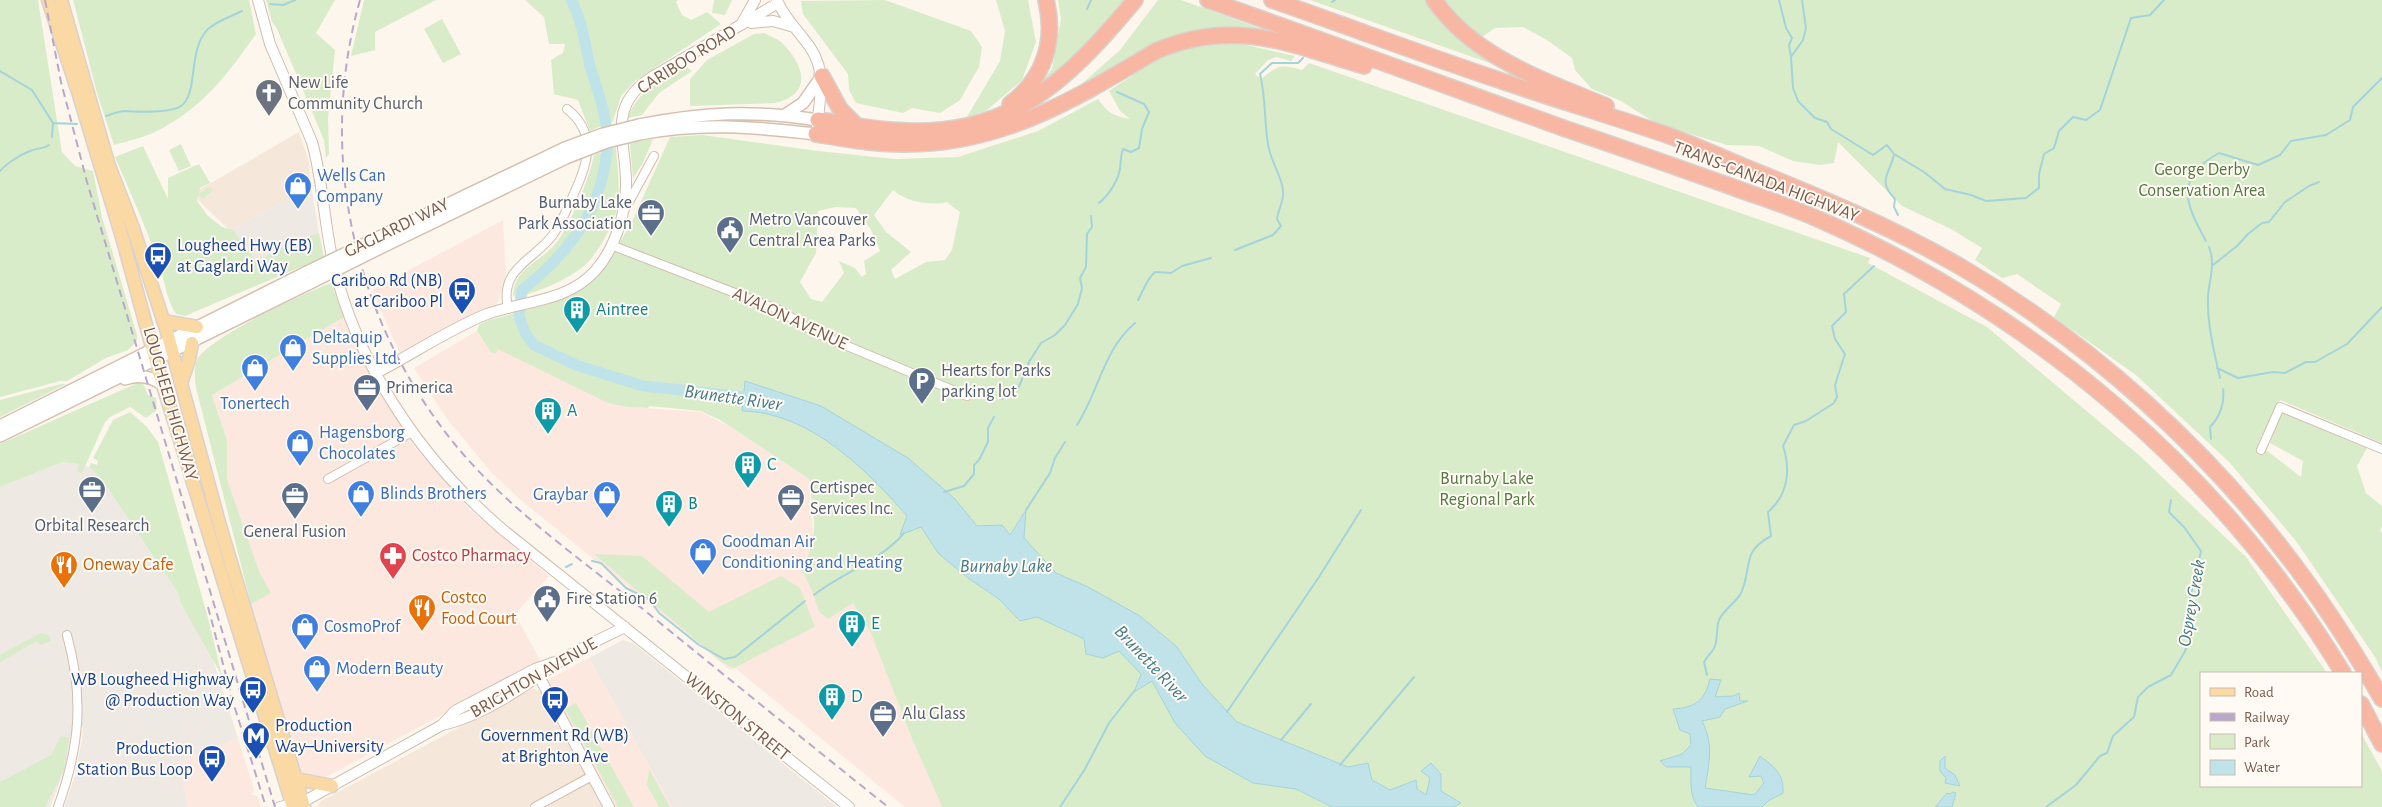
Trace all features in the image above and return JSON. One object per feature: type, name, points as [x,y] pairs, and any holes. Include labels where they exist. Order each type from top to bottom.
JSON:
[{"type":"highway","points":[[986,126],[1019,97],[1041,69],[1050,37],[1050,15],[1046,0]]},
{"type":"highway","name":"TRANS-CANADA HIGHWAY","points":[[1208,0],[1812,216],[1927,272],[1983,306],[2057,357],[2117,406],[2173,458],[2216,503],[2283,585],[2341,672]]},
{"type":"highway","name":"TRANS-CANADA HIGHWAY","points":[[1272,0],[1496,79],[1673,137],[1837,204],[1961,267],[2015,301],[2099,363],[2184,438],[2227,484],[2269,533],[2330,615],[2382,699]]},
{"type":"highway","points":[[1434,0],[1459,29],[1493,55],[1536,77],[1654,126],[1673,137]]},
{"type":"highway","points":[[817,127],[859,141],[904,144],[955,139],[986,126],[1045,92],[1089,53],[1139,2]]},
{"type":"highway","points":[[817,127],[856,125],[908,131],[1017,124],[1060,107],[1156,51],[1172,44],[1212,34],[1259,37],[1369,67],[1429,80]]},
{"type":"highway","points":[[822,76],[840,109],[856,125]]},
{"type":"highway","points":[[2362,706],[2382,744]]},
{"type":"main road","name":"LOUGHEED HIGHWAY","points":[[48,0],[105,167],[154,355],[295,805]]},
{"type":"main road","name":"LOUGHEED HIGHWAY","points":[[61,0],[96,138]]},
{"type":"main road","points":[[785,115],[802,103],[822,76]]},
{"type":"main road","name":"GAGLARDI WAY","points":[[639,129],[685,116],[727,112],[785,115],[817,127]]},
{"type":"main road","name":"GAGLARDI WAY","points":[[171,347],[192,343],[309,278],[603,134],[639,129],[712,125],[817,127]]},
{"type":"main road","name":"LOUGHEED HIGHWAY","points":[[105,167],[134,228],[164,320],[220,526],[296,779],[295,805]]},
{"type":"main road","name":"GAGLARDI WAY","points":[[0,426],[171,347],[197,327],[309,278]]},
{"type":"main road","points":[[164,320],[197,327]]},
{"type":"main road","points":[[181,383],[189,360],[192,343]]},
{"type":"main road","name":"GAGLARDI WAY","points":[[0,436],[95,389],[154,355]]},
{"type":"main road","points":[[95,389],[133,376],[149,376],[163,385]]},
{"type":"main road","points":[[296,779],[332,786]]},
{"type":"street","name":"WINSTON STREET","points":[[258,0],[270,44],[312,142],[333,264],[353,324],[376,373],[412,432],[437,464],[483,512],[849,807]]},
{"type":"street","points":[[740,26],[755,0]]},
{"type":"street","name":"CARIBOO ROAD","points":[[376,373],[466,325],[508,309],[538,302],[572,288],[590,276],[600,266],[611,245],[623,212],[626,187],[622,114],[630,95],[652,77],[780,1],[794,27],[812,49],[822,76],[817,127]]},
{"type":"street","points":[[740,26],[766,20],[794,27]]},
{"type":"street","points":[[508,309],[506,297],[514,272],[552,236],[562,220],[586,167],[588,152],[583,130],[577,116],[567,109]]},
{"type":"street","points":[[623,212],[654,156]]},
{"type":"street","name":"AVALON AVENUE","points":[[611,245],[779,310],[816,333],[967,396]]},
{"type":"street","points":[[2261,450],[2280,407],[2382,449]]},
{"type":"street","points":[[328,479],[412,432]]},
{"type":"street","name":"BRIGHTON AVENUE","points":[[295,805],[442,725],[459,721],[537,673],[625,626]]},
{"type":"street","points":[[58,807],[69,778],[78,726],[78,686],[67,634]]},
{"type":"street","points":[[537,673],[609,807]]},
{"type":"street","points":[[535,807],[592,776]]},
{"type":"shaded area","points":[[299,132],[309,162],[311,186],[230,231],[192,194]]},
{"type":"shaded area","points":[[311,186],[319,233],[257,262],[230,231]]},
{"type":"shaded area","points":[[503,220],[506,278],[497,304],[481,310],[400,354],[372,290]]},
{"type":"shaded area","points":[[344,317],[374,384],[415,448],[470,510],[549,576],[515,614],[541,662],[322,779],[301,774],[299,770],[249,601],[270,592],[259,571],[227,479],[227,440],[212,395]]},
{"type":"shaded area","points":[[477,331],[481,338],[628,407],[701,412],[730,427],[809,479],[816,568],[853,603],[870,631],[913,741],[942,807],[905,807],[735,668],[730,670],[522,501],[492,473],[447,419],[414,368]]},
{"type":"shaded area","points":[[63,462],[73,462],[89,467],[103,481],[178,593],[181,604],[212,657],[238,738],[178,762],[188,807],[64,807],[75,776],[82,739],[83,727],[73,723],[66,766],[50,807],[0,807],[0,487]]},
{"type":"shaded area","points":[[623,640],[633,643],[837,807],[672,807],[589,658]]},
{"type":"shaded area","points":[[589,658],[672,807],[613,807],[547,685],[549,679]]},
{"type":"shaded area","points":[[533,688],[541,692],[555,723],[564,733],[603,807],[317,807],[321,801]]},
{"type":"shaded area","points":[[238,738],[254,790],[252,794],[258,797],[261,807],[188,807],[177,762]]},
{"type":"green space","points":[[0,0],[38,0],[62,152],[75,166],[93,171],[102,217],[137,335],[137,341],[128,350],[106,358],[67,381],[60,381],[0,397]]},
{"type":"green space","points":[[73,0],[249,0],[256,34],[224,77],[187,113],[150,134],[114,145],[97,93]]},
{"type":"green space","points":[[266,0],[335,0],[316,33],[335,50],[328,118],[329,154],[326,158],[324,140],[277,29],[272,22]]},
{"type":"green space","points":[[364,0],[436,0],[375,32],[375,50],[351,56]]},
{"type":"green space","points":[[525,0],[678,0],[676,2],[682,15],[691,20],[707,12],[721,24],[635,81],[621,96],[613,121],[590,131],[578,100],[554,94],[551,60],[563,53],[565,44],[549,44],[544,17]]},
{"type":"green space","points":[[714,0],[732,0],[725,15],[712,13]]},
{"type":"green space","points":[[885,0],[971,31],[982,47],[979,67],[960,100],[940,113],[912,108],[903,113],[856,103],[849,90],[848,74],[803,14],[801,1]]},
{"type":"green space","points":[[996,0],[1028,0],[1036,42],[1022,80],[986,111],[967,117],[1000,61],[1005,31]]},
{"type":"green space","points":[[1058,0],[1131,0],[1113,21],[1031,96],[1052,69],[1061,19]]},
{"type":"green space","points":[[1158,0],[1181,0],[1270,32],[1221,29],[1189,33],[1155,46],[1076,89],[1120,50]]},
{"type":"green space","points":[[1310,0],[1431,0],[1505,68],[1501,67]]},
{"type":"green space","name":"George Derby Conservation Area","points":[[1445,0],[2382,0],[2382,443],[2280,400],[2258,444],[2301,477],[2303,461],[2270,443],[2281,413],[2367,448],[2357,466],[2366,493],[2382,506],[2382,527],[2380,530],[2382,533],[2382,672],[2375,657],[2296,541],[2230,463],[2136,375],[2054,317],[2061,304],[2017,274],[2002,278],[1975,260],[1982,248],[1951,229],[1902,206],[1838,142],[1834,163],[1820,165],[1793,161],[1759,146],[1727,145],[1657,124],[1621,101],[1592,89],[1575,70],[1572,58],[1547,40],[1523,27],[1495,28],[1482,37],[1458,16]]},
{"type":"green space","points":[[442,19],[461,54],[443,63],[424,29]]},
{"type":"green space","points":[[764,33],[781,42],[795,60],[801,77],[800,86],[796,93],[787,99],[775,103],[690,106],[690,79],[707,60],[754,34]]},
{"type":"green space","name":"Burnaby Lake Regional Park","points":[[1228,41],[1295,56],[1291,61],[1276,57],[1268,60],[1255,74],[1261,79],[1276,68],[1289,67],[1302,70],[1309,63],[1870,258],[1868,263],[1987,327],[2140,456],[2246,557],[2326,672],[2200,672],[2200,787],[2362,787],[2362,735],[2382,771],[2382,807],[942,807],[913,741],[870,631],[853,603],[828,619],[819,612],[811,588],[801,569],[811,546],[814,525],[809,479],[720,420],[701,411],[649,406],[648,408],[628,407],[608,403],[498,349],[495,354],[491,352],[477,331],[479,325],[486,321],[549,304],[580,289],[601,272],[631,224],[670,137],[702,135],[818,151],[895,159],[958,157],[1038,131],[1098,99],[1111,113],[1130,119],[1120,111],[1109,91],[1163,55],[1193,43]],"holes":[[[893,190],[919,202],[933,204],[947,202],[960,212],[952,250],[945,260],[926,262],[895,279],[891,270],[911,252],[886,232],[874,215]],[[835,207],[856,208],[871,230],[880,251],[864,261],[866,274],[862,277],[855,268],[839,261],[844,273],[822,302],[811,299],[800,282],[816,253],[818,211]]]},
{"type":"green space","points":[[684,65],[692,71],[659,93],[642,115],[628,118],[643,93]]},
{"type":"green space","points":[[653,139],[643,163],[633,178],[630,143]]},
{"type":"green space","points":[[181,144],[191,166],[179,171],[169,150]]},
{"type":"green space","points":[[143,146],[168,199],[168,178],[199,164],[210,183],[200,188],[199,194],[210,187],[213,190],[203,199],[198,195],[197,201],[207,215],[222,227],[233,230],[257,262],[293,241],[319,233],[324,257],[185,316],[176,314],[170,302],[149,237],[115,157]]},
{"type":"green space","points":[[616,147],[619,186],[617,209],[609,231],[600,247],[585,265],[570,276],[543,289],[516,298],[513,295],[518,278],[529,266],[550,250],[573,214],[584,188],[594,155]]},
{"type":"green space","points":[[331,283],[344,317],[212,395],[227,440],[227,479],[259,571],[271,593],[251,604],[196,388],[195,365],[198,358],[207,349],[239,327],[300,296]]},
{"type":"green space","points":[[142,381],[148,395],[156,398],[157,410],[146,418],[130,407],[110,417],[105,422],[82,473],[77,471],[79,464],[63,462],[0,487],[0,444]]},
{"type":"green space","points":[[66,384],[0,417],[0,400]]},
{"type":"green space","points":[[130,412],[147,427],[158,442],[208,618],[222,676],[181,604],[178,593],[103,481],[89,467],[91,463],[97,465],[98,461],[93,458],[113,420]]},
{"type":"green space","points":[[594,554],[642,556],[709,612],[781,576],[800,588],[815,627],[734,668],[723,663]]},
{"type":"green space","points":[[41,633],[49,635],[51,641],[40,645],[37,641],[0,662],[0,655]]},
{"type":"green space","points":[[576,703],[634,807],[618,807],[565,709]]},
{"type":"green space","points":[[61,736],[69,738],[64,770],[45,807],[0,807],[0,782],[51,755]]},
{"type":"green space","points":[[649,769],[670,807],[659,807],[647,785]]},
{"type":"water","name":"Burnaby Lake","points":[[745,381],[821,406],[908,458],[955,499],[977,526],[1002,525],[1010,535],[1026,510],[1024,538],[1056,573],[1088,587],[1140,616],[1177,647],[1202,684],[1237,722],[1348,767],[1368,763],[1372,780],[1390,790],[1416,780],[1417,789],[1426,795],[1430,778],[1421,771],[1431,763],[1441,774],[1441,791],[1461,803],[1454,807],[1332,807],[1296,789],[1253,783],[1205,756],[1175,723],[1152,681],[1134,692],[1141,674],[1119,651],[1103,658],[1086,654],[1084,639],[1037,617],[1020,621],[999,599],[968,578],[938,553],[921,527],[900,535],[907,516],[873,480],[834,446],[813,432],[790,421],[767,414],[742,411]]},
{"type":"water","points":[[1710,679],[1721,680],[1715,697],[1733,696],[1739,693],[1740,701],[1748,701],[1725,709],[1720,717],[1702,721],[1706,729],[1709,746],[1709,762],[1705,788],[1754,795],[1764,783],[1761,776],[1749,777],[1760,756],[1777,771],[1783,786],[1783,793],[1768,801],[1762,807],[1698,807],[1692,793],[1691,767],[1666,767],[1660,761],[1682,754],[1691,745],[1690,734],[1680,730],[1673,709],[1687,707],[1698,702],[1705,693]]},
{"type":"water","points":[[1945,756],[1945,768],[1955,775],[1960,786],[1945,783],[1946,778],[1940,771],[1940,761]]},
{"type":"water","points":[[1947,793],[1956,793],[1952,807],[1935,807]]},
{"type":"waterway","points":[[270,4],[283,5],[295,0]]},
{"type":"waterway","name":"Brunette River","points":[[571,0],[581,24],[590,66],[603,108],[607,130],[604,173],[598,193],[580,230],[554,262],[522,290],[519,316],[525,333],[534,345],[576,365],[643,386],[757,398]]},
{"type":"waterway","points":[[1087,9],[1091,0]]},
{"type":"waterway","points":[[1779,0],[1786,28],[1792,38],[1789,45],[1791,57]]},
{"type":"waterway","points":[[1802,0],[1806,28],[1803,40],[1791,57],[1793,88],[1798,101],[1815,118],[1827,122],[1831,129],[1873,155],[1887,145],[1894,154],[1886,177],[1886,187],[1895,199],[1894,207],[1898,215]]},
{"type":"waterway","points":[[1894,154],[1924,172],[1945,189],[1971,195],[1986,201],[2026,198],[2039,188],[2039,174],[2044,154],[2054,148],[2059,131],[2073,117],[2086,120],[2100,110],[2131,18],[2150,15],[2164,0]]},
{"type":"waterway","points":[[106,116],[123,111],[162,111],[181,106],[190,91],[197,48],[202,38],[212,26],[242,11]]},
{"type":"waterway","points":[[1235,250],[1273,235],[1281,226],[1277,219],[1283,190],[1269,150],[1260,74],[1272,63],[1298,63],[1303,58]]},
{"type":"waterway","points":[[0,71],[32,90],[53,123],[77,124]]},
{"type":"waterway","points":[[2206,241],[2193,215],[2188,192],[2195,172],[2205,162],[2219,153],[2258,165],[2280,155],[2291,141],[2326,135],[2350,120],[2353,107],[2382,78]]},
{"type":"waterway","points":[[1099,203],[1115,183],[1120,169],[1123,149],[1131,152],[1139,148],[1142,129],[1149,112],[1144,104],[1117,92]]},
{"type":"waterway","points":[[52,137],[53,123]]},
{"type":"waterway","points":[[0,171],[22,155],[49,145]]},
{"type":"waterway","points":[[2213,265],[2262,223],[2269,222],[2285,202],[2309,186],[2319,182]]},
{"type":"waterway","points":[[1002,399],[1018,389],[1029,362],[1041,343],[1055,335],[1065,325],[1078,304],[1082,288],[1080,278],[1086,267],[1087,234],[1092,227],[1091,216]]},
{"type":"waterway","points":[[2209,247],[2212,260],[2208,297],[2209,317],[2211,338],[2220,378]]},
{"type":"waterway","points":[[1138,300],[1147,282],[1155,272],[1171,273],[1182,266],[1211,258]]},
{"type":"waterway","points":[[1707,675],[1704,662],[1715,646],[1719,620],[1741,593],[1749,561],[1755,548],[1771,536],[1768,512],[1780,498],[1786,482],[1787,464],[1783,446],[1794,425],[1806,421],[1834,403],[1837,397],[1835,385],[1845,354],[1835,339],[1832,326],[1846,312],[1844,294],[1874,266]]},
{"type":"waterway","name":"Osprey Creek","points":[[2217,368],[2238,378],[2273,372],[2285,373],[2306,362],[2315,362],[2347,344],[2382,307]]},
{"type":"waterway","points":[[1077,425],[1108,358],[1124,334],[1135,323]]},
{"type":"waterway","name":"Osprey Creek","points":[[2211,439],[2210,427],[2217,419],[2221,409],[2223,389]]},
{"type":"waterway","points":[[944,492],[964,486],[974,474],[974,465],[979,460],[988,442],[988,428],[994,417]]},
{"type":"waterway","points":[[1026,510],[1050,473],[1055,458],[1065,442]]},
{"type":"waterway","name":"Osprey Creek","points":[[2046,807],[2076,785],[2100,756],[2107,753],[2113,736],[2134,717],[2138,697],[2148,687],[2171,675],[2189,642],[2189,603],[2201,551],[2184,527],[2169,512],[2171,500]]},
{"type":"waterway","points":[[1227,712],[1319,577],[1361,510]]},
{"type":"waterway","points":[[814,595],[885,551],[904,533]]},
{"type":"waterway","points":[[592,561],[601,563],[626,588],[650,600],[659,613],[699,645],[724,659],[735,657],[805,601]]},
{"type":"waterway","points":[[566,567],[572,564]]},
{"type":"waterway","points":[[1340,765],[1414,677]]},
{"type":"waterway","points":[[1060,807],[1085,769],[1109,723],[1135,690]]},
{"type":"waterway","points":[[1281,740],[1311,704]]},
{"type":"railway","points":[[45,0],[61,82],[87,182],[275,807]]},
{"type":"railway","points":[[360,0],[347,60],[342,120],[345,181],[354,240],[372,297],[395,353],[426,405],[463,454],[506,498],[576,557],[888,807]]},
{"type":"railway","points":[[208,607],[233,702],[266,807]]},
{"type":"place","name":"New Life Community Church","points":[[269,117]]},
{"type":"place","name":"Wells Can Company","points":[[298,210]]},
{"type":"place","name":"Burnaby Lake Park Association","points":[[651,237]]},
{"type":"place","name":"Metro Vancouver Central Area Parks","points":[[730,254]]},
{"type":"place","name":"Lougheed Hwy (EB) at Gaglardi Way","points":[[158,280]]},
{"type":"place","name":"Cariboo Rd (NB) at Cariboo Pl","points":[[462,315]]},
{"type":"place","name":"Aintree","points":[[577,334]]},
{"type":"place","name":"Deltaquip Supplies Ltd.","points":[[293,372]]},
{"type":"place","name":"Tonertech","points":[[255,392]]},
{"type":"place","name":"Hearts for Parks parking lot","points":[[922,405]]},
{"type":"place","name":"Primerica","points":[[367,412]]},
{"type":"place","name":"A","points":[[548,435]]},
{"type":"place","name":"Hagensborg Chocolates","points":[[300,467]]},
{"type":"place","name":"C","points":[[748,489]]},
{"type":"place","name":"Orbital Research","points":[[92,514]]},
{"type":"place","name":"Blinds Brothers","points":[[361,518]]},
{"type":"place","name":"Graybar","points":[[607,519]]},
{"type":"place","name":"General Fusion","points":[[295,520]]},
{"type":"place","name":"Certispec Services Inc.","points":[[791,522]]},
{"type":"place","name":"B","points":[[669,528]]},
{"type":"place","name":"Goodman Air Conditioning and Heating","points":[[703,576]]},
{"type":"place","name":"Costco Pharmacy","points":[[393,580]]},
{"type":"place","name":"Oneway Cafe","points":[[64,589]]},
{"type":"place","name":"Fire Station 6","points":[[547,623]]},
{"type":"place","name":"Costco Food Court","points":[[422,632]]},
{"type":"place","name":"E","points":[[852,648]]},
{"type":"place","name":"CosmoProf","points":[[305,651]]},
{"type":"place","name":"Modern Beauty","points":[[317,693]]},
{"type":"place","name":"WB Lougheed Highway @ Production Way","points":[[253,714]]},
{"type":"place","name":"D","points":[[832,721]]},
{"type":"place","name":"Government Rd (WB) at Brighton Ave","points":[[555,724]]},
{"type":"place","name":"Alu Glass","points":[[883,738]]},
{"type":"place","name":"Production Way–University","points":[[256,760]]},
{"type":"place","name":"Production Station Bus Loop","points":[[212,783]]}]
